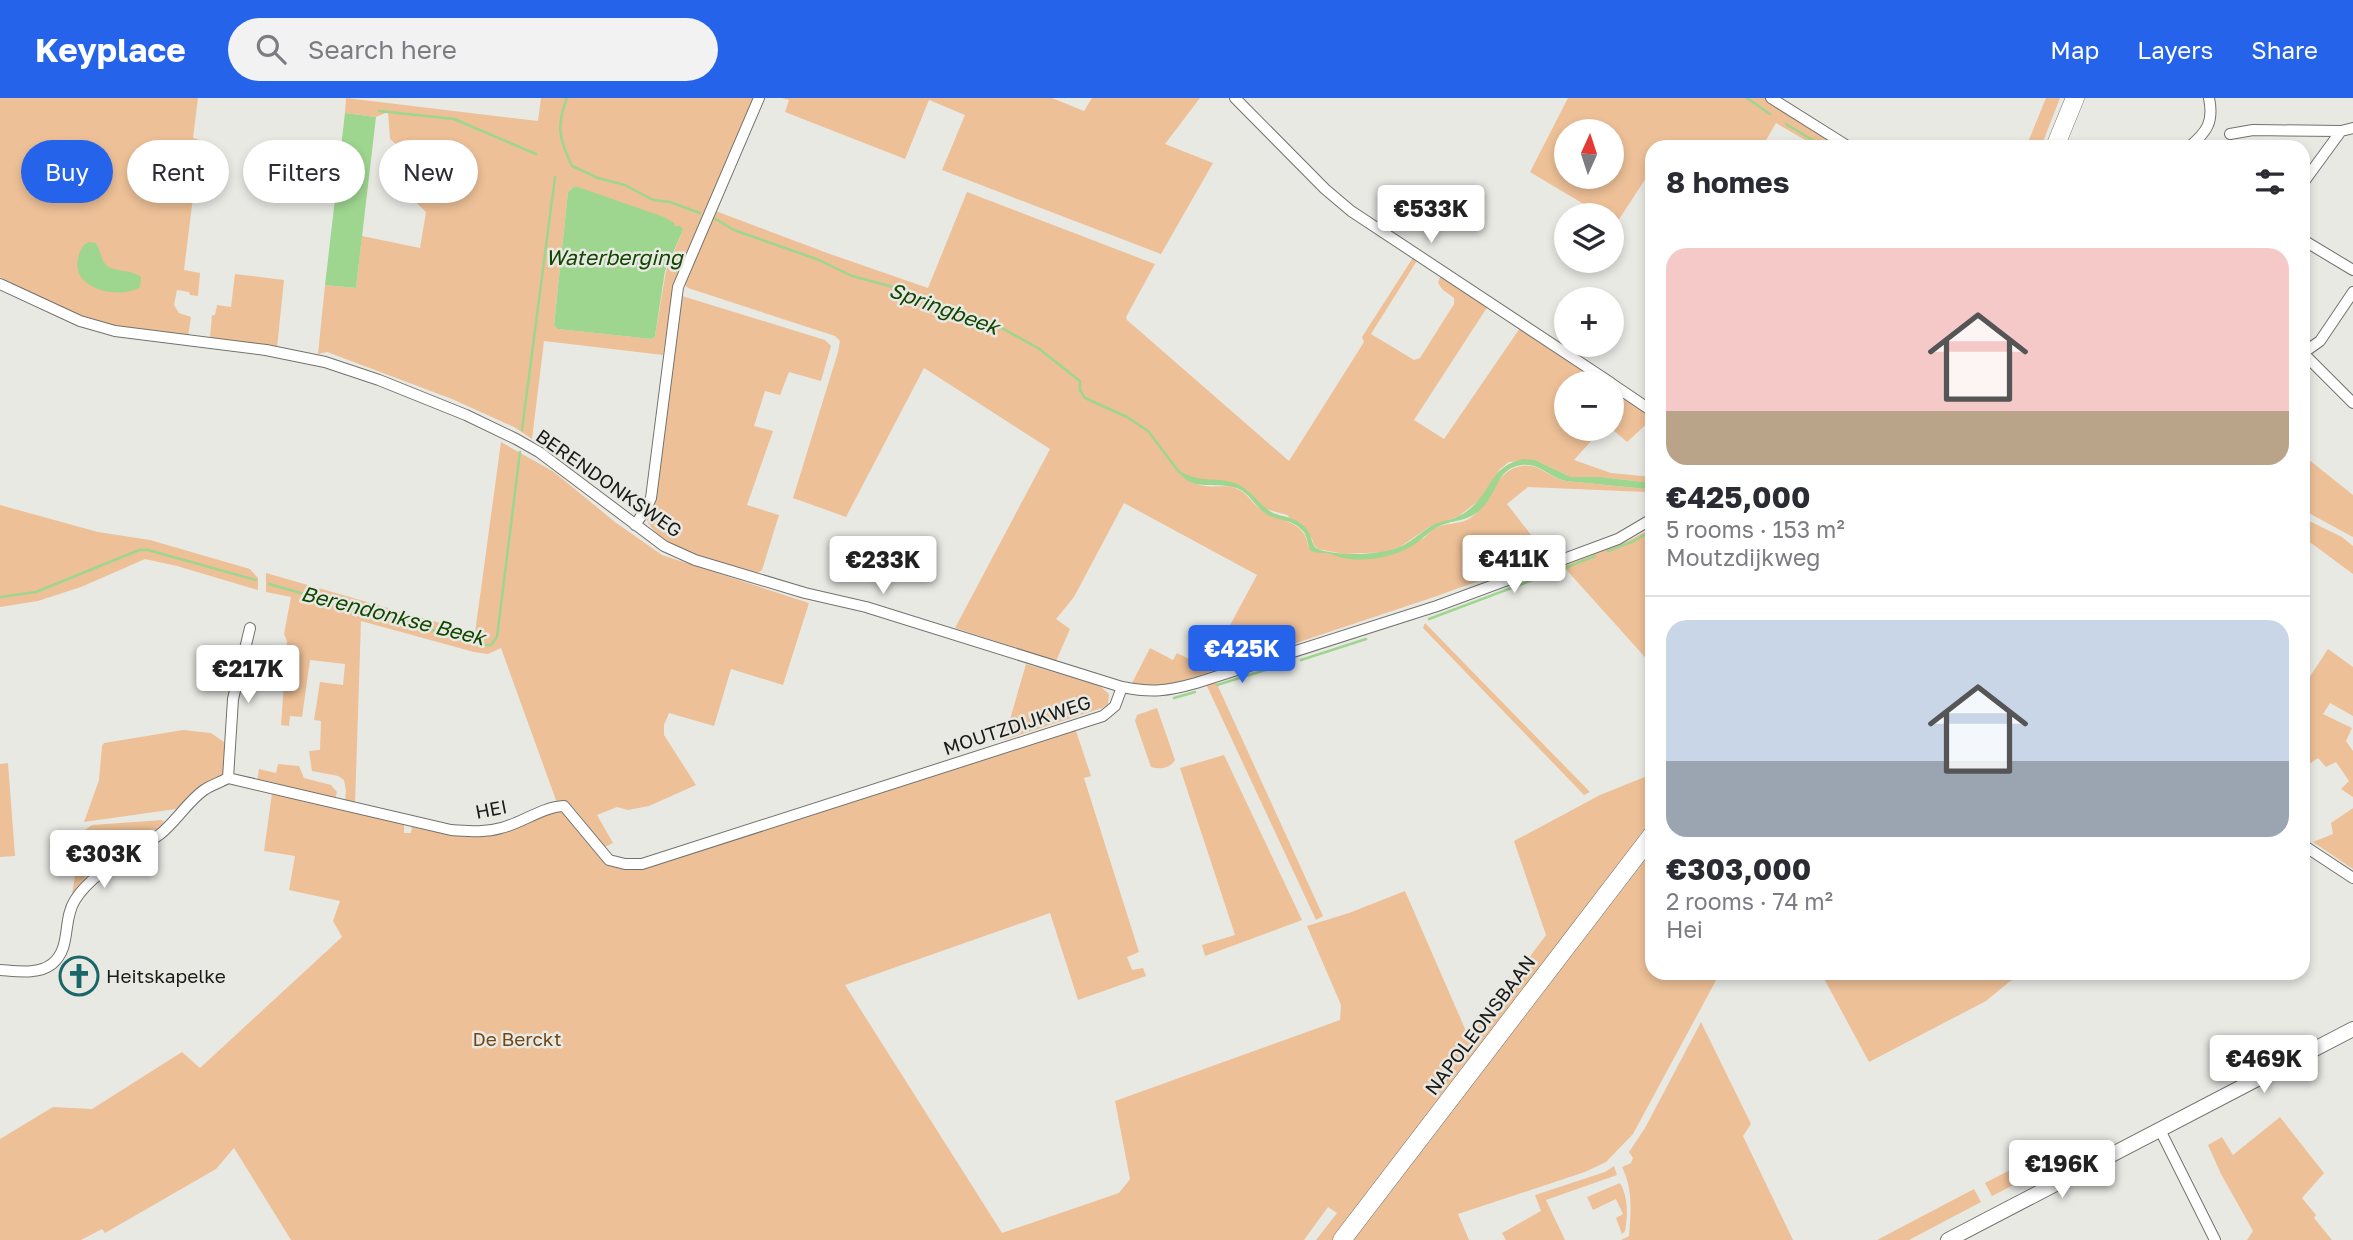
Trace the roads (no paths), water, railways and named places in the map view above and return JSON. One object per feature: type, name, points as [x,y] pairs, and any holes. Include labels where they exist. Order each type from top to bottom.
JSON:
[{"type":"main road","points":[[2047,140],[2064,98]]},
{"type":"main road","points":[[2058,140],[2075,98]]},
{"type":"main road","name":"NAPOLEONSBAAN","points":[[1342,1240],[1645,844]]},
{"type":"street","points":[[635,525],[651,498],[678,287],[759,98]]},
{"type":"street","points":[[1235,98],[1325,189],[1351,211],[1591,371]]},
{"type":"street","points":[[1771,98],[1838,140]]},
{"type":"street","points":[[2198,140],[2204,135],[2211,120],[2209,98]]},
{"type":"street","points":[[2230,134],[2252,131],[2341,131],[2353,128]]},
{"type":"street","points":[[2310,173],[2341,131]]},
{"type":"street","points":[[2310,244],[2353,270]]},
{"type":"street","name":"BERENDONKSWEG","points":[[0,284],[80,321],[115,331],[266,350],[324,362],[379,380],[466,415],[539,452],[664,546],[695,560],[805,593],[866,607],[1122,687]]},
{"type":"street","points":[[2310,348],[2320,341],[2353,292]]},
{"type":"street","points":[[2310,360],[2353,403]]},
{"type":"street","points":[[1624,393],[1645,406]]},
{"type":"street","points":[[1122,687],[1166,692],[1209,679],[1437,606],[1619,539],[1645,523]]},
{"type":"street","points":[[0,970],[30,972],[50,965],[60,955],[73,902],[89,881],[161,833],[204,790],[228,778],[233,699],[250,628]]},
{"type":"street","name":"MOUTZDIJKWEG","points":[[734,835],[1103,716],[1115,706],[1122,687]]},
{"type":"street","name":"HEI","points":[[228,778],[451,830],[480,832],[501,828],[553,807],[564,806],[609,860],[625,864],[642,864],[734,835]]},
{"type":"street","points":[[2310,850],[2353,878]]},
{"type":"street","points":[[1948,1240],[2353,1029]]},
{"type":"street","points":[[2160,1130],[2215,1240]]},
{"type":"water","points":[[345,113],[376,117],[356,288],[325,285],[335,203],[365,203],[365,140],[342,140]]},
{"type":"water","name":"Waterberging","points":[[575,186],[664,217],[683,230],[665,271],[655,336],[652,339],[558,329],[554,325],[568,192]]},
{"type":"water","points":[[89,242],[96,243],[106,265],[141,277],[140,287],[131,291],[109,292],[88,284],[77,267],[81,250]]},
{"type":"water","points":[[1523,459],[1535,460],[1571,477],[1645,482],[1645,489],[1566,481],[1540,468],[1522,465],[1504,474],[1487,502],[1475,514],[1436,528],[1403,551],[1360,560],[1311,551],[1305,533],[1299,527],[1268,515],[1239,489],[1190,482],[1178,470],[1202,479],[1239,485],[1272,512],[1303,525],[1318,549],[1361,554],[1402,546],[1433,525],[1463,514],[1482,496],[1497,474]]},
{"type":"waterway","name":"Springbeek","points":[[567,98],[560,132],[572,166],[598,178],[625,185],[653,200],[670,202],[700,213]]},
{"type":"waterway","points":[[1747,98],[1770,114]]},
{"type":"waterway","points":[[379,111],[454,119],[536,154]]},
{"type":"waterway","points":[[1786,124],[1812,140]]},
{"type":"waterway","name":"Berendonkse Beek","points":[[522,430],[555,177]]},
{"type":"waterway","name":"Springbeek","points":[[714,218],[734,230],[819,260],[852,276],[897,288],[947,312],[971,315],[998,326],[1038,348],[1080,381],[1080,390],[1085,398],[1127,417],[1148,431],[1179,472]]},
{"type":"waterway","name":"Berendonkse Beek","points":[[269,584],[491,645],[497,637],[520,452]]},
{"type":"waterway","points":[[1608,551],[1645,534]]},
{"type":"waterway","name":"Berendonkse Beek","points":[[0,597],[36,592],[139,550],[148,550],[256,580]]},
{"type":"waterway","points":[[1555,572],[1595,556]]},
{"type":"waterway","points":[[1429,619],[1538,578]]},
{"type":"waterway","points":[[1301,660],[1366,639]]},
{"type":"waterway","points":[[1217,685],[1288,663]]},
{"type":"waterway","points":[[1174,698],[1195,692]]},
{"type":"place","name":"Heitskapelke","points":[[79,976]]},
{"type":"park label","name":"De Berckt","points":[[517,1039]]}]
